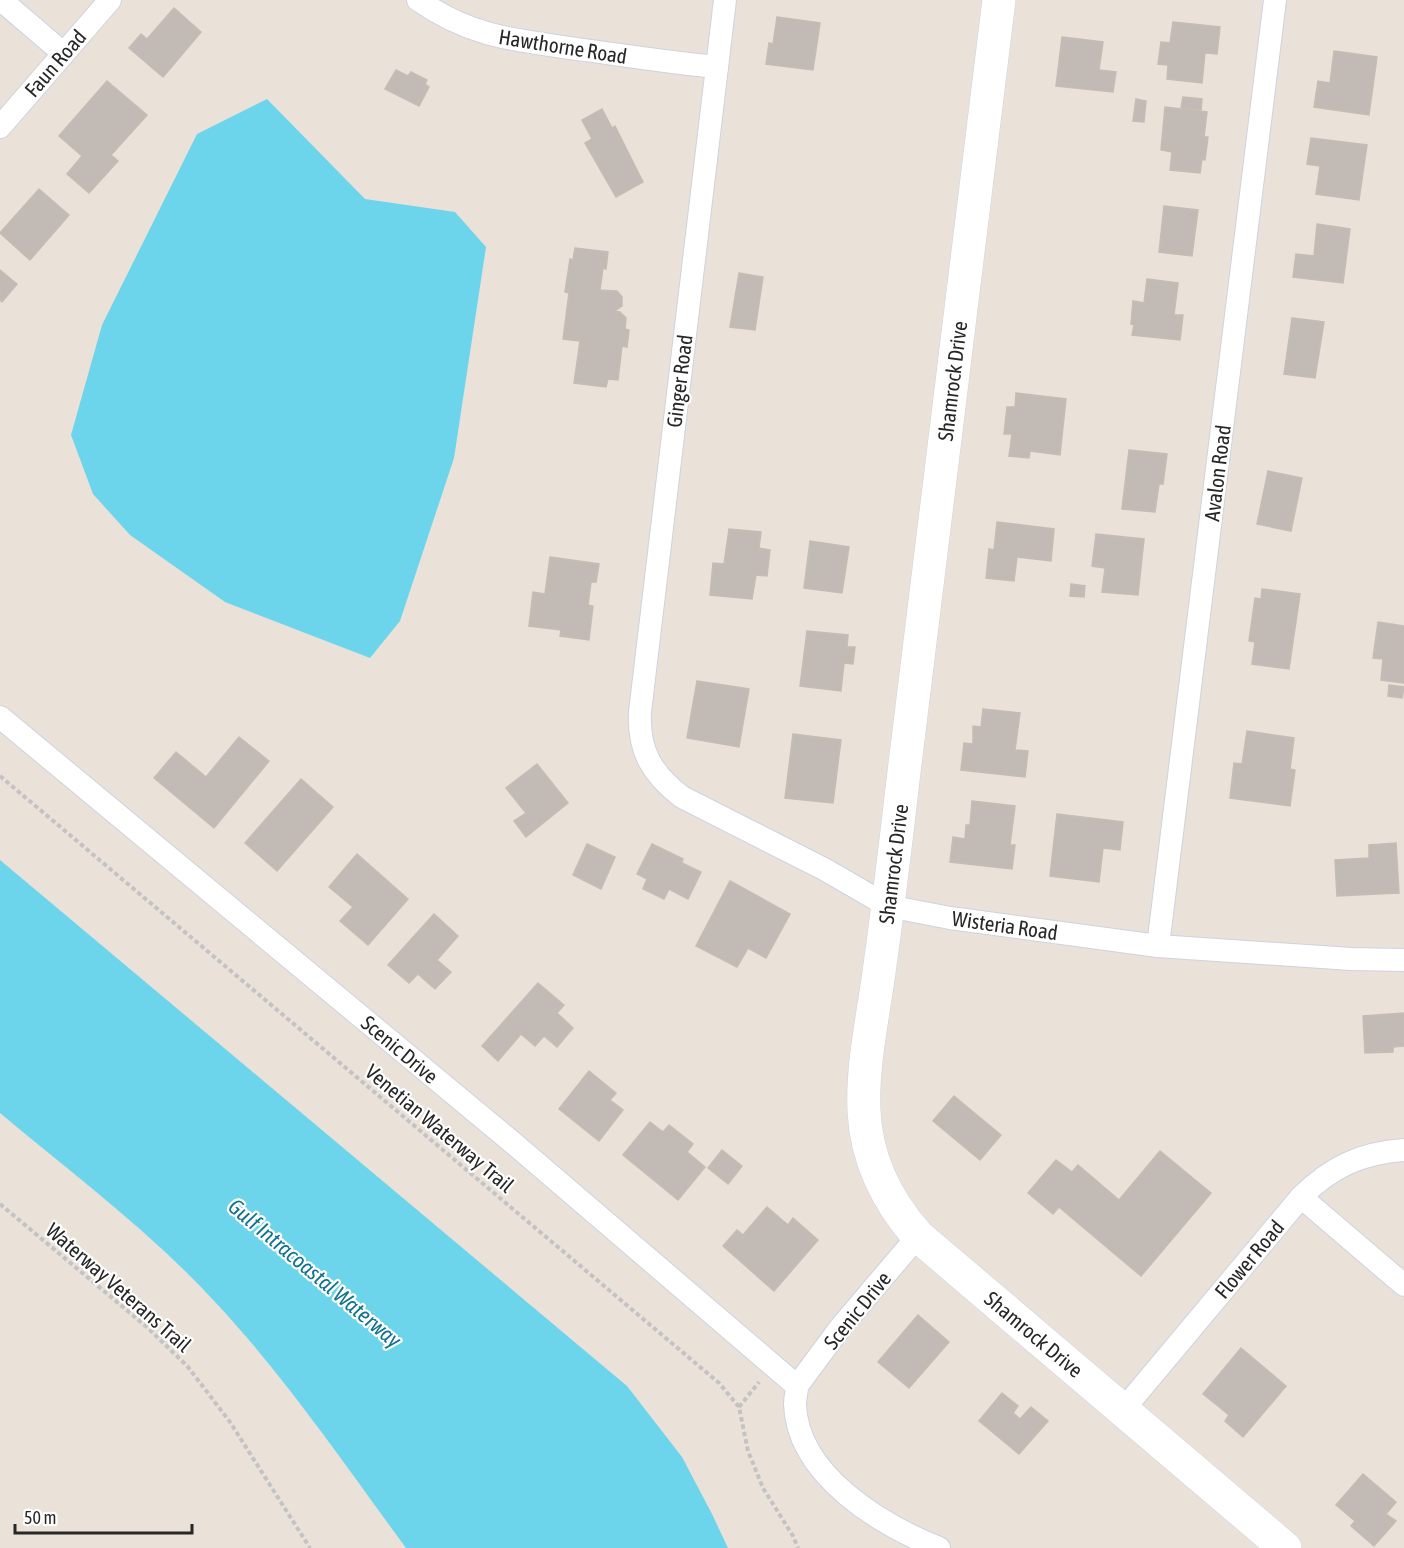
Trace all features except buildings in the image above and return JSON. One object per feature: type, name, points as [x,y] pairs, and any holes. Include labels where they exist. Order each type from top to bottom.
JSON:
[{"type":"street","points":[[2,0],[63,53]]},
{"type":"street","name":"Faun Road","points":[[0,127],[110,0]]},
{"type":"street","name":"Hawthorne Road","points":[[418,0],[460,25],[494,37],[665,62],[717,67]]},
{"type":"street","name":"Ginger Road","points":[[649,762],[639,729],[640,712],[725,0]]},
{"type":"street","name":"Shamrock Drive","points":[[999,0],[888,906],[867,1060],[864,1112],[872,1156],[880,1179],[897,1210],[918,1236],[1285,1548]]},
{"type":"street","name":"Avalon Road","points":[[1158,946],[1275,0]]},
{"type":"street","name":"Scenic Drive","points":[[0,717],[512,1142],[797,1386],[840,1328],[918,1236]]},
{"type":"street","name":"Wisteria Road","points":[[649,762],[666,784],[682,797],[824,868],[888,906],[950,918],[1158,946],[1351,959],[1404,960]]},
{"type":"street","name":"Flower Road","points":[[1123,1410],[1301,1197],[1319,1179],[1338,1167],[1372,1155],[1404,1150]]},
{"type":"street","points":[[1301,1197],[1404,1285]]},
{"type":"street","points":[[797,1386],[795,1405],[800,1432],[812,1456],[832,1480],[868,1511],[918,1540],[939,1548]]},
{"type":"path","name":"Venetian Waterway Trail","points":[[0,776],[719,1383],[739,1407],[748,1451],[762,1488],[793,1536],[798,1548]]},
{"type":"path","name":"Waterway Veterans Trail","points":[[0,1204],[148,1328],[188,1367],[230,1422],[309,1548]]},
{"type":"path","points":[[739,1407],[773,1367]]},
{"type":"water","points":[[267,99],[365,199],[455,212],[486,247],[454,458],[400,621],[370,658],[225,602],[130,535],[93,494],[71,435],[102,325],[197,134]]},
{"type":"water","name":"Gulf Intracoastal Waterway","points":[[0,860],[627,1386],[682,1457],[728,1548],[406,1548],[267,1361],[216,1303],[138,1228],[0,1113]]}]
